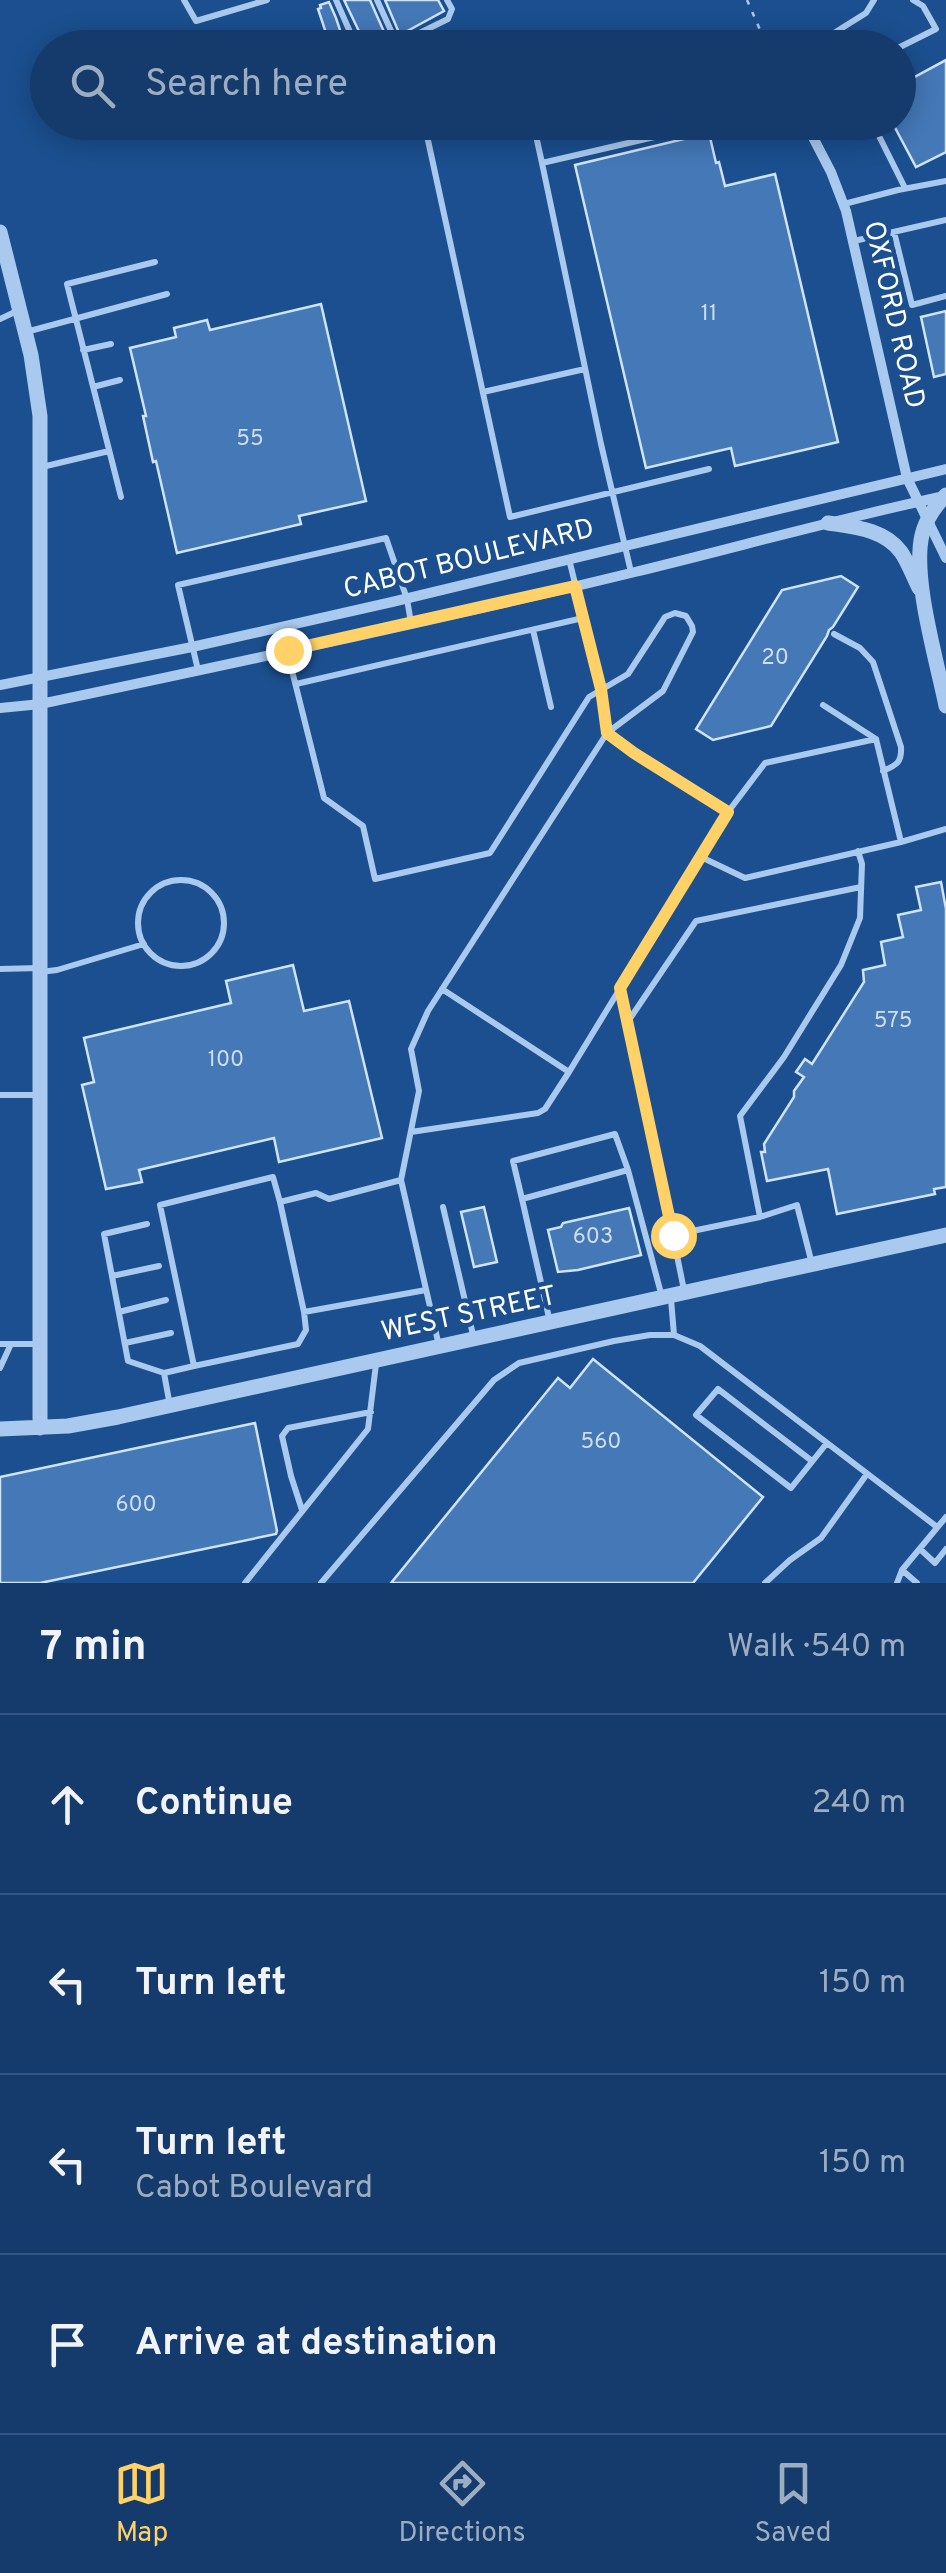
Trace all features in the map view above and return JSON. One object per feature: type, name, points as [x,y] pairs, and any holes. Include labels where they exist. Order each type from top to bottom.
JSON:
[{"type":"street","name":"OXFORD ROAD","points":[[814,140],[844,204],[908,478],[946,558]]},
{"type":"street","points":[[0,232],[5,275],[20,310],[40,416],[40,1428]]},
{"type":"street","name":"CABOT BOULEVARD","points":[[0,684],[192,647],[407,599],[946,469]]},
{"type":"street","points":[[946,496],[927,520],[919,562],[946,706]]},
{"type":"street","name":"CABOT BOULEVARD","points":[[0,708],[41,704],[411,624],[946,496]]},
{"type":"street","points":[[828,523],[867,529],[894,544],[903,554],[924,599]]},
{"type":"street","name":"WEST STREET","points":[[0,1429],[118,1418],[946,1235]]},
{"type":"lane","points":[[184,0],[196,21],[267,0]]},
{"type":"lane","points":[[336,0],[349,30]]},
{"type":"lane","points":[[377,0],[391,30]]},
{"type":"lane","points":[[426,30],[448,19],[452,10],[447,0]]},
{"type":"lane","points":[[839,30],[866,13],[874,0]]},
{"type":"lane","points":[[914,0],[923,6],[936,28],[916,39]]},
{"type":"lane","points":[[428,140],[510,517],[709,469]]},
{"type":"lane","points":[[536,140],[632,573]]},
{"type":"lane","points":[[542,162],[639,140]]},
{"type":"lane","points":[[881,140],[905,188]]},
{"type":"lane","points":[[844,204],[946,181]]},
{"type":"lane","points":[[854,241],[946,220]]},
{"type":"lane","points":[[894,232],[912,305],[946,296]]},
{"type":"lane","points":[[121,497],[68,284],[155,262]]},
{"type":"lane","points":[[25,332],[167,294]]},
{"type":"lane","points":[[0,318],[20,310]]},
{"type":"lane","points":[[83,350],[112,344]]},
{"type":"lane","points":[[483,392],[585,369]]},
{"type":"lane","points":[[93,387],[120,380]]},
{"type":"lane","points":[[41,468],[109,451]]},
{"type":"lane","points":[[198,670],[178,585],[386,538],[407,599],[411,624]]},
{"type":"lane","points":[[569,558],[601,689],[607,733],[728,812]]},
{"type":"lane","points":[[281,627],[324,798],[363,826],[374,879],[490,853],[590,697],[628,674],[664,617],[675,613],[690,621],[692,637],[663,691],[607,733],[428,1011],[411,1048],[419,1091],[401,1180],[440,1348]]},
{"type":"lane","points":[[296,684],[583,618]]},
{"type":"lane","points":[[533,630],[551,708]]},
{"type":"lane","points":[[834,634],[860,648],[873,662],[901,747],[902,758],[897,765],[883,771]]},
{"type":"lane","points":[[822,705],[876,739],[902,842]]},
{"type":"lane","points":[[410,1132],[538,1114],[569,1072],[728,812],[765,763],[876,739]]},
{"type":"lane","points":[[701,857],[744,878],[946,829]]},
{"type":"lane","points":[[760,1217],[740,1116],[784,1057],[841,965],[860,918],[862,864],[858,850]]},
{"type":"lane","points":[[188,880],[208,888],[221,905],[222,937],[201,961],[169,964],[159,960],[144,944],[138,924],[143,903],[157,887],[188,880]]},
{"type":"lane","points":[[629,1020],[696,921],[861,886]]},
{"type":"lane","points":[[0,969],[57,970],[144,944]]},
{"type":"lane","points":[[620,988],[673,1235],[674,1335]]},
{"type":"lane","points":[[442,989],[569,1072]]},
{"type":"lane","points":[[0,1095],[40,1095]]},
{"type":"lane","points":[[550,1323],[514,1161],[615,1134],[673,1296]]},
{"type":"lane","points":[[522,1199],[628,1170]]},
{"type":"lane","points":[[147,1224],[104,1234],[128,1361],[164,1372],[194,1366],[298,1344],[306,1330],[304,1312],[273,1177],[160,1205],[194,1366]]},
{"type":"lane","points":[[280,1202],[316,1194],[329,1199],[401,1180]]},
{"type":"lane","points":[[673,1235],[760,1217],[797,1204],[812,1265]]},
{"type":"lane","points":[[443,1207],[474,1340]]},
{"type":"lane","points":[[112,1276],[159,1266]]},
{"type":"lane","points":[[304,1312],[426,1290]]},
{"type":"lane","points":[[119,1312],[166,1300]]},
{"type":"lane","points":[[125,1343],[171,1333]]},
{"type":"lane","points":[[321,1583],[494,1380],[519,1363],[650,1335],[674,1335],[700,1346],[938,1527]]},
{"type":"lane","points":[[0,1344],[40,1344]]},
{"type":"lane","points":[[0,1368],[11,1344]]},
{"type":"lane","points":[[245,1583],[368,1429],[376,1361]]},
{"type":"lane","points":[[164,1372],[170,1406]]},
{"type":"lane","points":[[812,1461],[718,1388],[696,1415],[791,1488],[827,1443]]},
{"type":"lane","points":[[303,1511],[290,1476],[282,1436],[288,1428],[370,1412]]},
{"type":"lane","points":[[765,1583],[821,1538],[868,1474]]},
{"type":"lane","points":[[897,1583],[902,1570],[946,1517]]},
{"type":"lane","points":[[920,1549],[935,1563],[946,1550]]},
{"type":"lane","points":[[902,1570],[917,1583]]},
{"type":"path","points":[[747,0],[760,30]]},
{"type":"building","points":[[344,0],[370,0],[383,30],[358,30]]},
{"type":"building","points":[[385,0],[438,0],[444,11],[409,30],[398,30]]},
{"type":"building","points":[[329,2],[340,30],[325,30],[320,5]]},
{"type":"building","points":[[946,60],[946,152],[916,167],[902,140],[916,140],[916,76]]},
{"type":"building","points":[[680,140],[711,140],[725,186],[775,174],[838,442],[735,466],[731,448],[646,468],[575,165]]},
{"type":"building","points":[[321,304],[366,501],[299,516],[301,524],[177,553],[156,461],[153,462],[130,348],[176,337],[174,328],[207,320],[210,330]]},
{"type":"building","points":[[946,311],[946,374],[934,377],[921,317]]},
{"type":"building","points":[[841,576],[858,587],[771,726],[713,740],[696,729],[782,590]]},
{"type":"building","points":[[941,882],[946,909],[946,1187],[934,1189],[935,1194],[837,1214],[828,1169],[767,1181],[761,1152],[765,1152],[764,1144],[804,1077],[796,1072],[805,1059],[812,1064],[864,982],[863,970],[885,965],[881,942],[903,937],[898,915],[921,910],[916,887]]},
{"type":"building","points":[[293,965],[304,1011],[349,1001],[382,1138],[279,1162],[274,1138],[139,1170],[142,1182],[106,1189],[82,1085],[94,1082],[84,1038],[231,1003],[226,981]]},
{"type":"building","points":[[484,1207],[497,1262],[474,1267],[461,1212]]},
{"type":"building","points":[[629,1208],[641,1255],[558,1272],[548,1230]]},
{"type":"building","points":[[593,1359],[763,1497],[693,1583],[391,1583],[558,1378],[570,1388]]},
{"type":"building","points":[[255,1423],[276,1534],[40,1583],[0,1583],[0,1477]]},
{"type":"route","points":[[288,650],[575,586],[601,689],[607,733],[728,812],[620,988],[673,1235]]}]
